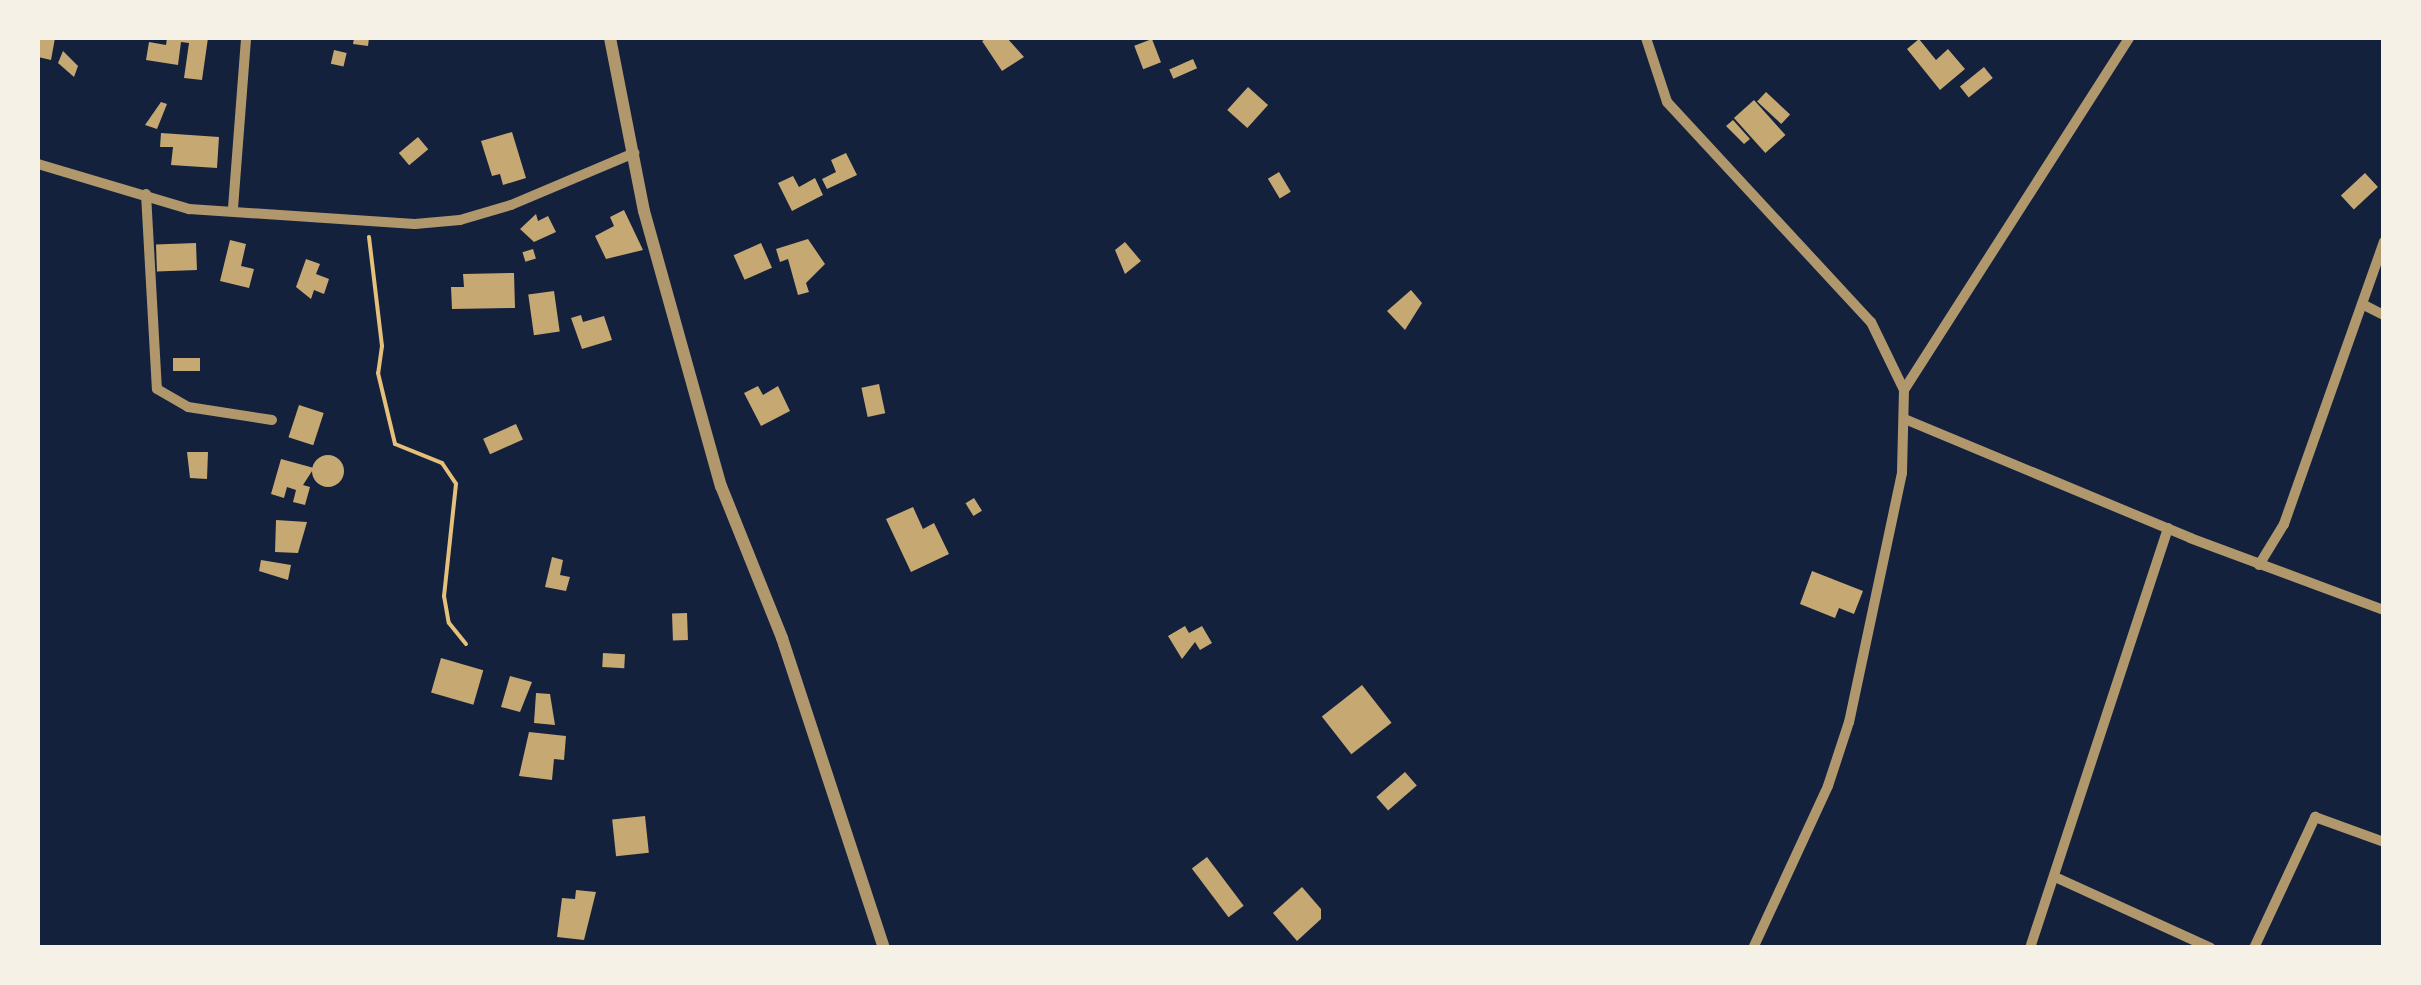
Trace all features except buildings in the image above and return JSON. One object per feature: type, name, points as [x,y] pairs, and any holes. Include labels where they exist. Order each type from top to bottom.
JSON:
[{"type":"street","points":[[233,208],[246,38]]},
{"type":"street","points":[[610,38],[634,153],[721,486],[782,638],[884,948]]},
{"type":"street","points":[[1646,38],[1667,102],[1871,322],[1904,390],[1907,420],[1879,596],[1849,722],[1828,786],[1753,948]]},
{"type":"street","points":[[1904,390],[2129,38]]},
{"type":"street","points":[[38,164],[189,209],[233,208],[366,222],[460,220],[634,153]]},
{"type":"street","points":[[146,194],[157,389],[188,406],[272,420]]},
{"type":"street","points":[[2259,565],[2284,524],[2384,241]]},
{"type":"street","points":[[2362,304],[2384,314]]},
{"type":"street","points":[[1907,420],[2259,565],[2384,610]]},
{"type":"street","points":[[2030,948],[2168,528]]},
{"type":"street","points":[[2254,948],[2309,822],[2328,818],[2384,842]]},
{"type":"street","points":[[2055,876],[2211,948]]},
{"type":"path","points":[[366,222],[382,346],[378,373],[395,444],[442,463],[456,484],[444,596],[449,623],[466,644]]}]
